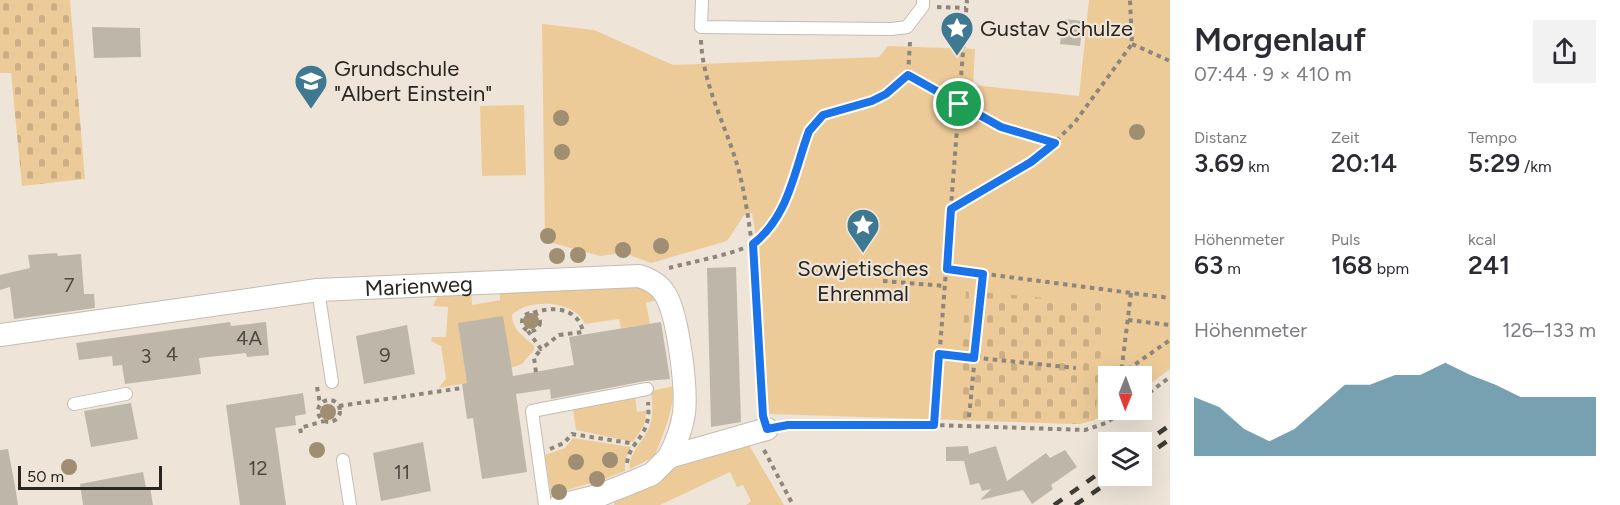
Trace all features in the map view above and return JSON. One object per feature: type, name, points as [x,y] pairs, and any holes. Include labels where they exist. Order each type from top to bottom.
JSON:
[{"type":"street","name":"Marienweg","points":[[0,335],[318,290],[622,276],[647,278]]},
{"type":"street","points":[[560,505],[598,496],[652,474],[669,457],[681,428],[684,411],[683,376],[669,301],[663,291],[647,278]]},
{"type":"street","points":[[669,457],[761,431]]},
{"type":"lane","points":[[702,0],[701,27],[907,27],[923,3]]},
{"type":"lane","points":[[318,290],[332,382]]},
{"type":"lane","points":[[545,505],[532,411],[646,389]]},
{"type":"lane","points":[[74,404],[126,394]]},
{"type":"lane","points":[[343,460],[350,505]]},
{"type":"path","points":[[934,425],[967,0]]},
{"type":"path","points":[[951,209],[1031,162],[1055,143],[1075,122],[1132,44],[1131,0]]},
{"type":"path","points":[[923,3],[966,8]]},
{"type":"path","points":[[701,27],[702,64],[741,181],[753,244],[763,416],[761,431],[768,462],[793,505]]},
{"type":"path","points":[[647,278],[660,270],[753,244],[768,230],[787,198],[809,131],[815,122],[823,115],[886,94],[908,75],[912,48],[907,27]]},
{"type":"path","points":[[1132,44],[1170,62]]},
{"type":"path","points":[[908,75],[1001,127],[1055,143]]},
{"type":"path","points":[[947,269],[1170,298]]},
{"type":"path","points":[[969,417],[983,274]]},
{"type":"path","points":[[883,281],[945,286]]},
{"type":"path","points":[[1131,293],[1121,374],[1170,340]]},
{"type":"path","points":[[536,372],[534,358],[541,349],[559,335],[583,332],[581,325],[567,311],[549,309],[523,318],[523,327],[541,349]]},
{"type":"path","points":[[528,331],[537,330],[540,324],[540,318],[532,313]]},
{"type":"path","points":[[1128,320],[1170,325]]},
{"type":"path","points":[[939,354],[1076,368]]},
{"type":"path","points":[[1152,390],[1170,377]]},
{"type":"path","points":[[325,421],[318,411],[322,402],[332,400],[339,406],[462,388]]},
{"type":"path","points":[[537,452],[564,443],[572,434],[636,444],[642,437],[650,415],[646,389]]},
{"type":"path","points":[[301,433],[300,428],[338,418],[339,406]]},
{"type":"path","points":[[761,431],[788,425],[934,425],[1084,430],[1110,420]]},
{"type":"green space","points":[[0,0],[70,0],[85,179],[22,186],[11,73],[0,73]]},
{"type":"green space","points":[[1089,0],[1170,0],[1170,369],[1152,382],[1152,366],[1098,366],[1098,418],[1079,424],[769,414],[758,248],[752,213],[744,215],[727,241],[651,263],[624,253],[600,256],[545,241],[542,24],[594,30],[673,65],[879,57],[888,46],[975,49],[973,85],[1079,96]]},
{"type":"green space","points":[[524,105],[526,175],[482,176],[480,106]]},
{"type":"green space","points":[[638,285],[659,299],[646,303],[650,324],[621,328],[619,319],[585,324],[580,316],[562,306],[539,304],[529,306],[512,315],[516,329],[534,346],[534,350],[522,364],[467,383],[439,388],[446,378],[441,346],[431,341],[432,337],[446,337],[448,307],[433,306],[440,291],[471,289],[472,305],[500,300],[500,289]]},
{"type":"green space","points":[[966,291],[1105,303],[1095,420],[1079,424],[956,420]]},
{"type":"green space","points":[[674,386],[670,414],[654,457],[630,469],[631,458],[651,421],[651,391]]},
{"type":"green space","points":[[635,395],[637,412],[647,410],[644,425],[633,442],[576,430],[573,408]]},
{"type":"green space","points":[[573,438],[631,447],[625,460],[625,471],[599,481],[551,494],[545,455],[565,448]]},
{"type":"green space","points":[[749,445],[784,505],[746,505],[751,501],[743,485],[737,487],[730,472],[660,505],[614,505],[615,496],[673,466]]},
{"type":"building","points":[[1063,19],[1083,21],[1080,46],[1060,44]]},
{"type":"building","points":[[92,27],[140,28],[141,57],[94,58]]},
{"type":"building","points":[[57,253],[58,256],[81,254],[84,294],[94,294],[95,308],[14,319],[10,287],[0,290],[0,275],[30,268],[28,255]]},
{"type":"building","points":[[736,267],[741,422],[711,427],[707,268]]},
{"type":"building","points":[[503,316],[513,376],[574,365],[569,337],[661,322],[670,379],[645,381],[551,399],[550,389],[516,394],[527,472],[482,479],[473,418],[467,419],[462,384],[467,383],[458,323]]},
{"type":"building","points":[[230,322],[231,326],[266,322],[269,355],[247,357],[246,353],[199,358],[201,374],[125,384],[122,365],[113,366],[112,356],[79,360],[76,343]]},
{"type":"building","points":[[407,325],[415,374],[364,384],[356,336]]},
{"type":"building","points":[[303,393],[306,414],[295,416],[296,425],[275,428],[286,505],[240,505],[226,405]]},
{"type":"building","points":[[131,403],[138,439],[91,447],[84,411]]},
{"type":"building","points":[[423,442],[431,491],[381,501],[373,453]]},
{"type":"building","points":[[968,446],[969,454],[996,446],[1007,481],[1046,453],[1050,458],[1065,450],[1077,467],[1051,485],[1053,489],[1032,504],[1023,490],[980,500],[991,489],[982,491],[979,483],[970,485],[964,461],[946,461],[946,447]]},
{"type":"building","points":[[8,449],[18,505],[0,505],[0,450]]},
{"type":"building","points":[[143,472],[146,488],[150,487],[153,505],[83,505],[80,484]]},
{"type":"railway","points":[[1152,438],[1170,425]]},
{"type":"railway","points":[[1152,452],[1170,439]]},
{"type":"railway","points":[[1054,505],[1098,474]]},
{"type":"railway","points":[[1075,505],[1103,486]]},
{"type":"place","name":"Gustav Schulze","points":[[957,57]]},
{"type":"place","name":"Grundschule \"Albert Einstein\"","points":[[311,110]]},
{"type":"place","name":"Sowjetisches Ehrenmal","points":[[863,254]]},
{"type":"route","points":[[908,75],[931,86],[959,104],[1001,127],[1055,143],[1031,162],[951,209],[947,269],[983,274],[974,358],[939,354],[934,425],[788,425],[767,429],[763,416],[753,244],[768,230],[787,198],[794,183],[809,131],[823,115],[872,101],[886,94],[908,75]]}]
